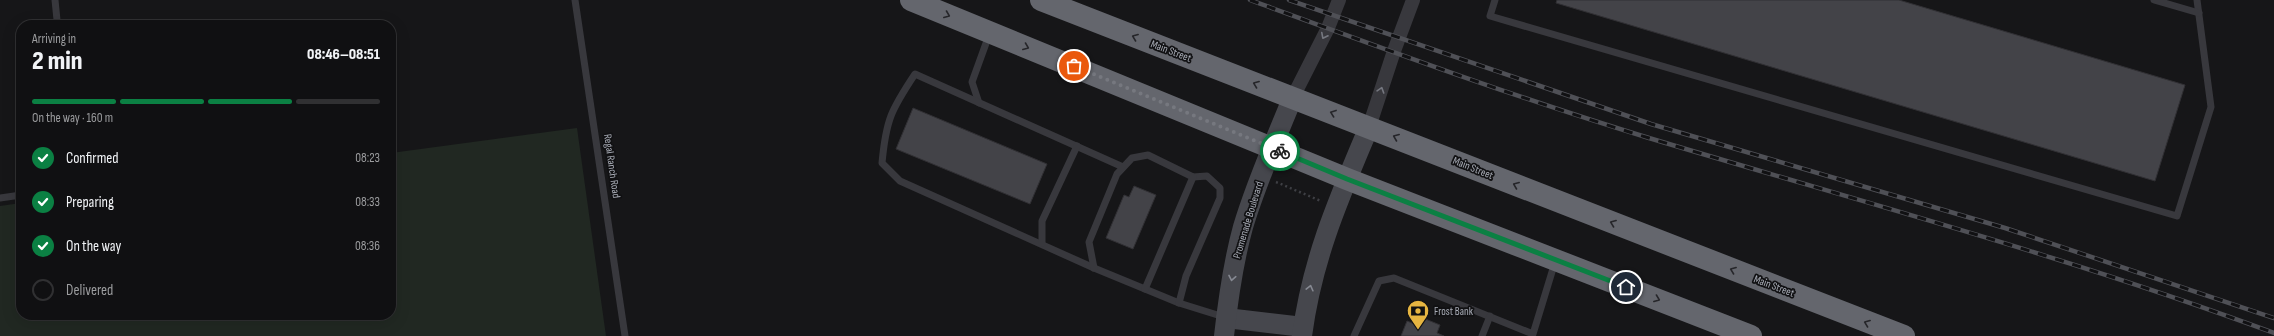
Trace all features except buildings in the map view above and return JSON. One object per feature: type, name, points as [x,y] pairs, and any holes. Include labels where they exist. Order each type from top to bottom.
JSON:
[{"type":"highway","points":[[911,0],[1347,179],[1751,336]]},
{"type":"highway","name":"Main Street","points":[[1041,0],[1904,336]]},
{"type":"street","name":"Promenade Boulevard","points":[[1225,327],[1231,279],[1243,228],[1272,147],[1292,99],[1328,28],[1339,0]]},
{"type":"street","points":[[1225,327],[1302,331],[1317,258],[1347,179],[1369,127],[1394,51],[1413,0]]},
{"type":"lane","points":[[55,0],[57,20]]},
{"type":"lane","name":"Regal Ranch Road","points":[[575,0],[625,336]]},
{"type":"lane","points":[[1494,0],[1490,16],[2177,216],[2211,107],[2197,0]]},
{"type":"lane","points":[[2154,0],[2199,13]]},
{"type":"lane","points":[[979,103],[972,82],[990,32]]},
{"type":"lane","points":[[1123,166],[915,74],[893,107],[885,131],[882,163],[900,181],[1042,243],[1094,268],[1179,303],[1225,327]]},
{"type":"lane","points":[[1042,243],[1042,221],[1077,146]]},
{"type":"lane","points":[[1094,268],[1089,242],[1117,174],[1132,158],[1148,155],[1193,177],[1208,176],[1220,188],[1220,198],[1186,276],[1179,303]]},
{"type":"lane","points":[[1145,289],[1193,177]]},
{"type":"lane","points":[[0,198],[16,196]]},
{"type":"lane","points":[[1354,336],[1379,281],[1394,278],[1535,335],[1556,260]]},
{"type":"lane","points":[[1482,336],[1490,316]]},
{"type":"path","points":[[1274,181],[1323,201]]},
{"type":"shaded area","points":[[577,128],[606,336],[0,336],[0,206],[16,204],[16,320],[396,320],[396,152]]},
{"type":"railway","points":[[1250,0],[1448,72],[1548,106],[1649,138],[2119,279],[2274,333]]},
{"type":"railway","points":[[1289,0],[1651,124],[2005,228],[2274,318]]},
{"type":"way so far","points":[[1074,66],[1280,151]]},
{"type":"place","name":"Frost Bank","points":[[1418,330]]},
{"type":"route","points":[[1280,151],[1347,179],[1626,287]]}]
